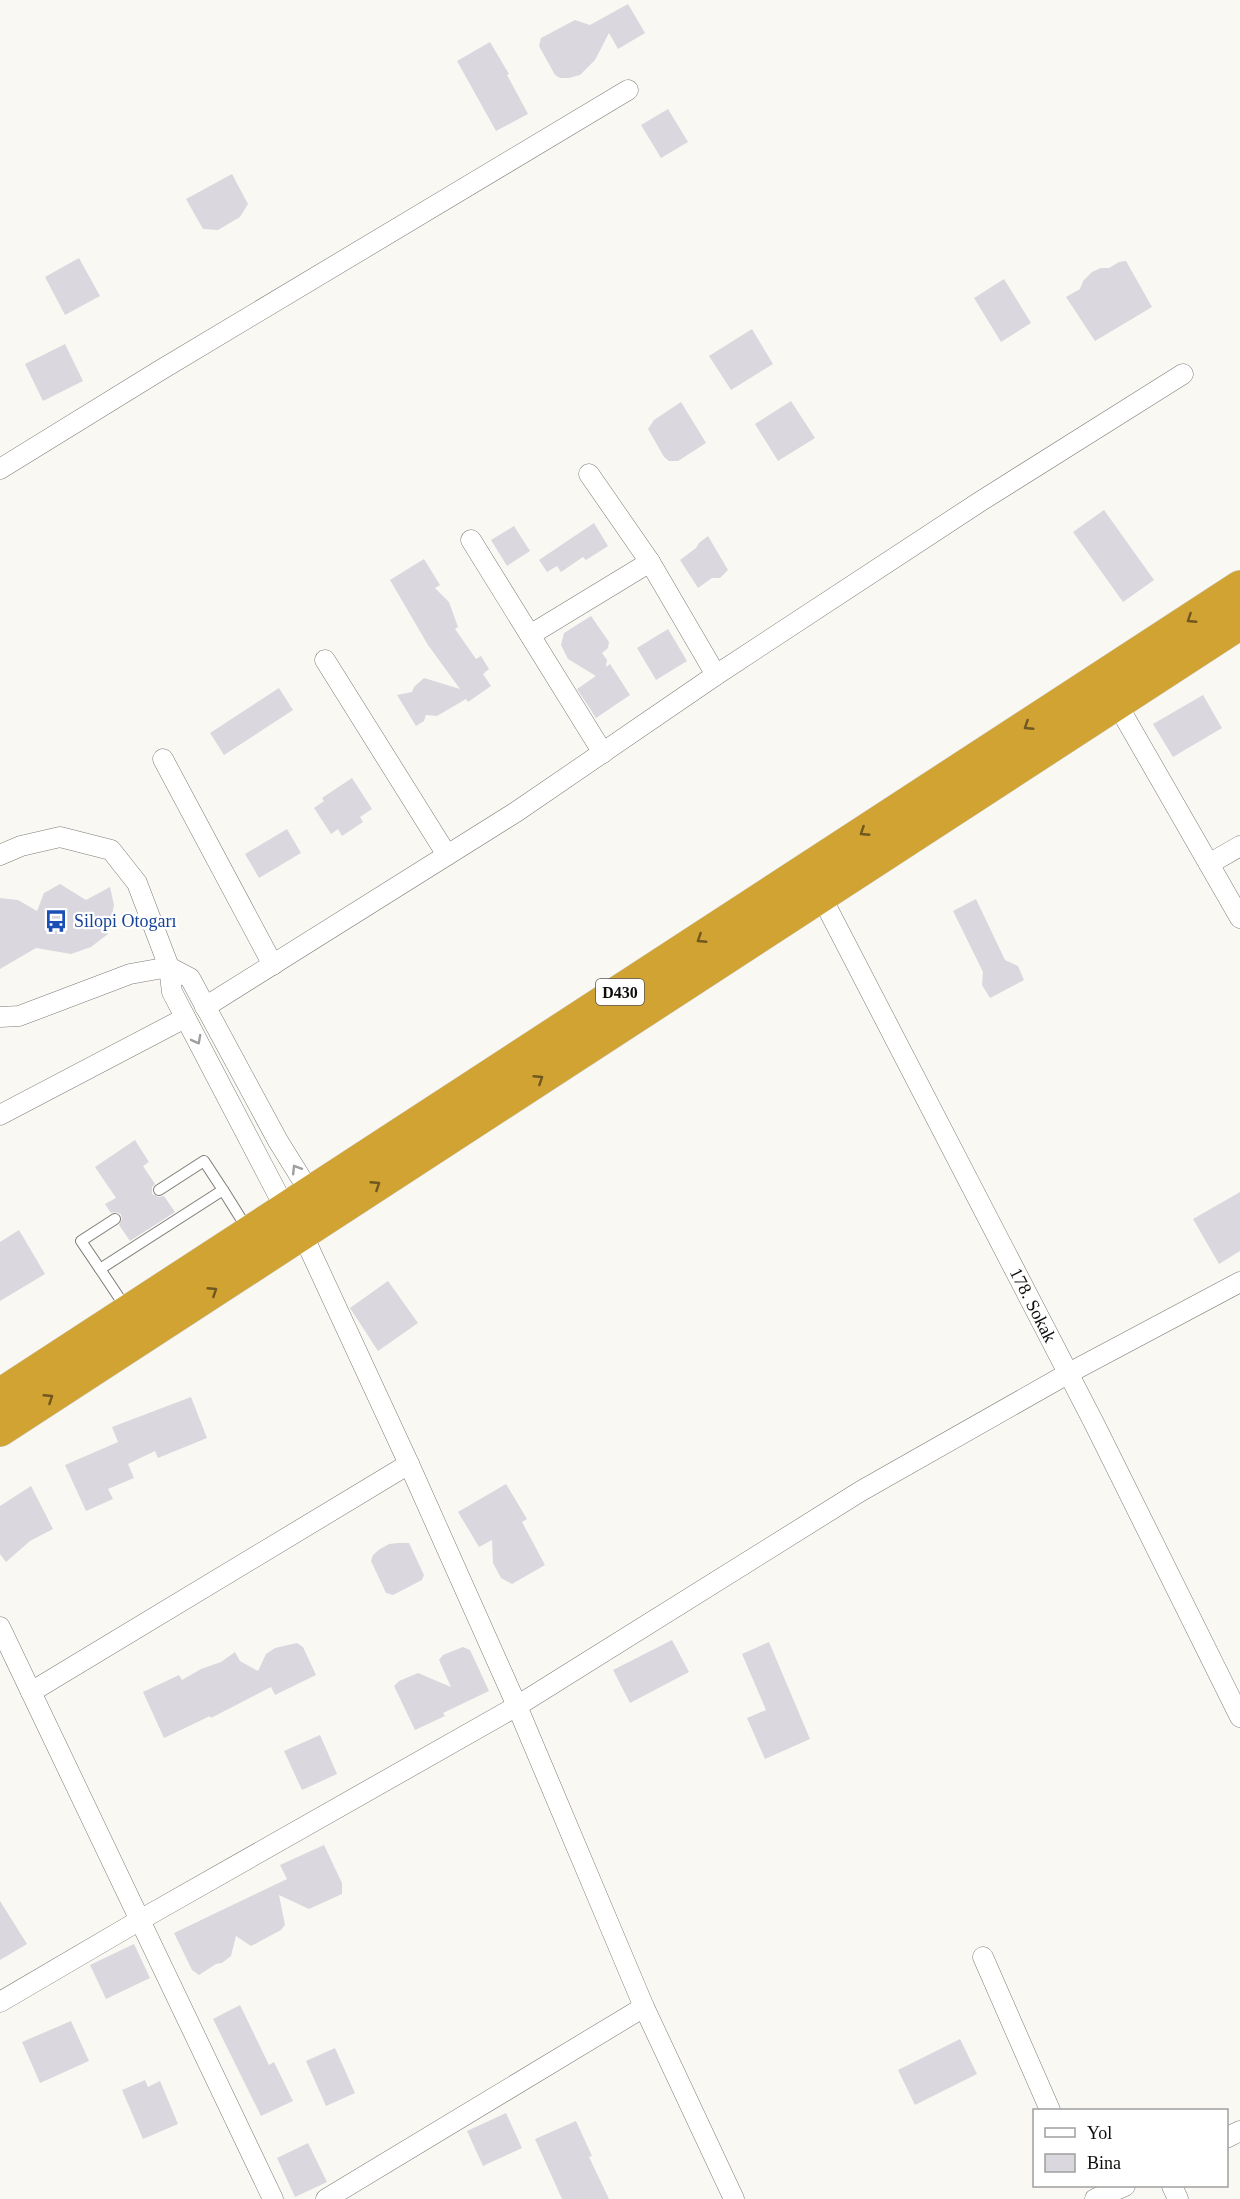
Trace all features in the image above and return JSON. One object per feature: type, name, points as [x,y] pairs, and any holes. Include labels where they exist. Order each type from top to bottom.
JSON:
[{"type":"highway","name":"D430","points":[[0,1430],[308,1212],[1240,587]]},
{"type":"highway","name":"D430","points":[[0,1395],[250,1233],[308,1212],[821,896],[1240,623]]},
{"type":"street","points":[[0,469],[628,90]]},
{"type":"street","points":[[205,1007],[447,855],[981,501],[1183,374]]},
{"type":"street","points":[[589,474],[650,562],[717,675]]},
{"type":"street","points":[[471,540],[603,753]]},
{"type":"street","points":[[530,635],[650,562]]},
{"type":"street","points":[[325,660],[447,855]]},
{"type":"street","points":[[1117,704],[1240,918]]},
{"type":"street","points":[[163,759],[273,964]]},
{"type":"street","points":[[0,855],[21,846],[60,837],[111,850],[137,883],[169,967],[172,992],[185,1018],[308,1212]]},
{"type":"street","points":[[1209,864],[1240,846]]},
{"type":"street","name":"178. Sokak","points":[[821,896],[1069,1373],[1240,1717]]},
{"type":"street","points":[[0,1017],[19,1016],[130,974],[169,967],[190,978],[279,1141],[409,1464],[517,1706],[644,2007],[734,2199]]},
{"type":"street","points":[[0,1115],[185,1018]]},
{"type":"street","points":[[0,2002],[517,1706],[861,1491],[1069,1373],[1240,1282]]},
{"type":"street","points":[[31,1692],[409,1464]]},
{"type":"street","points":[[0,1627],[273,2199]]},
{"type":"street","points":[[983,1957],[1050,2109]]},
{"type":"street","points":[[326,2199],[644,2007]]},
{"type":"street","points":[[1095,2199],[1123,2187]]},
{"type":"lane","points":[[159,1190],[204,1161],[250,1233]]},
{"type":"lane","points":[[100,1269],[223,1190]]},
{"type":"lane","points":[[115,1219],[81,1241],[128,1312]]},
{"type":"building","points":[[628,4],[645,33],[618,49],[609,33],[595,60],[580,75],[560,78],[555,75],[539,46],[541,38],[575,20],[590,25]]},
{"type":"building","points":[[490,42],[509,74],[507,75],[528,114],[496,131],[457,61]]},
{"type":"building","points":[[668,109],[688,142],[661,158],[641,125]]},
{"type":"building","points":[[232,174],[248,204],[240,217],[218,230],[203,229],[186,199]]},
{"type":"building","points":[[79,258],[100,296],[65,315],[45,277]]},
{"type":"building","points":[[1126,261],[1152,307],[1095,341],[1066,297],[1080,289],[1083,281],[1092,272]]},
{"type":"building","points":[[1004,279],[1031,323],[1001,342],[974,298]]},
{"type":"building","points":[[752,329],[773,364],[731,390],[709,356]]},
{"type":"building","points":[[65,344],[83,381],[43,401],[25,364]]},
{"type":"building","points":[[791,401],[815,438],[778,461],[755,424]]},
{"type":"building","points":[[681,402],[706,443],[678,461],[669,461],[664,457],[648,429],[654,420]]},
{"type":"building","points":[[1104,510],[1154,580],[1123,602],[1073,532]]},
{"type":"building","points":[[594,523],[608,546],[586,560],[583,557],[561,572],[557,566],[547,572],[539,560]]},
{"type":"building","points":[[514,526],[530,551],[507,566],[491,540]]},
{"type":"building","points":[[708,536],[728,570],[720,578],[712,578],[698,588],[680,560]]},
{"type":"building","points":[[424,559],[440,585],[435,588],[449,602],[458,627],[455,629],[476,659],[481,656],[489,669],[483,674],[491,686],[468,702],[466,699],[437,716],[426,715],[424,721],[416,726],[397,695],[412,692],[424,678],[460,689],[428,645],[390,580]]},
{"type":"building","points":[[591,616],[609,642],[608,648],[602,653],[607,660],[606,667],[610,664],[630,695],[596,718],[577,689],[596,676],[568,659],[561,645],[564,633]]},
{"type":"building","points":[[668,629],[687,661],[656,680],[637,648]]},
{"type":"building","points":[[279,688],[293,710],[224,755],[210,733]]},
{"type":"building","points":[[1203,695],[1222,728],[1173,757],[1153,724]]},
{"type":"building","points":[[352,778],[372,809],[360,817],[363,822],[342,836],[338,829],[331,834],[314,808],[324,801],[322,798]]},
{"type":"building","points":[[287,829],[301,853],[259,878],[245,854]]},
{"type":"building","name":"Silopi Otogarı","points":[[60,884],[86,900],[110,887],[114,905],[108,934],[91,947],[71,954],[36,948],[0,969],[0,898],[18,900],[37,911],[44,893]]},
{"type":"building","points":[[976,899],[1005,960],[1018,966],[1024,980],[990,998],[982,985],[983,972],[953,911]]},
{"type":"building","points":[[135,1140],[149,1162],[143,1166],[155,1184],[152,1187],[152,1194],[159,1197],[164,1196],[175,1212],[130,1241],[119,1225],[122,1219],[121,1214],[111,1213],[105,1204],[116,1198],[95,1167]]},
{"type":"building","points":[[1240,1192],[1240,1251],[1219,1264],[1193,1219]]},
{"type":"building","points":[[19,1230],[45,1274],[0,1301],[0,1242]]},
{"type":"building","points":[[388,1281],[418,1323],[378,1351],[350,1308]]},
{"type":"building","points":[[191,1397],[207,1438],[158,1458],[155,1451],[128,1464],[134,1478],[108,1489],[113,1499],[86,1511],[65,1465],[118,1442],[112,1427]]},
{"type":"building","points":[[506,1484],[527,1519],[522,1522],[545,1565],[512,1584],[501,1578],[493,1563],[492,1540],[479,1547],[458,1512]]},
{"type":"building","points":[[31,1486],[53,1529],[30,1541],[6,1562],[0,1554],[0,1506]]},
{"type":"building","points":[[409,1543],[424,1575],[422,1580],[393,1595],[386,1593],[371,1561],[373,1555],[380,1549],[389,1544]]},
{"type":"building","points":[[672,1640],[689,1672],[630,1703],[613,1670]]},
{"type":"building","points":[[769,1642],[810,1739],[765,1759],[747,1718],[766,1710],[742,1654]]},
{"type":"building","points":[[297,1643],[303,1647],[316,1675],[275,1695],[271,1687],[211,1718],[210,1716],[164,1738],[143,1692],[179,1675],[182,1680],[201,1669],[221,1662],[235,1652],[240,1661],[258,1671],[266,1654],[275,1648]]},
{"type":"building","points":[[463,1647],[470,1650],[489,1691],[443,1713],[445,1716],[415,1730],[394,1686],[399,1681],[418,1673],[451,1687],[439,1660],[443,1655]]},
{"type":"building","points":[[320,1735],[337,1774],[302,1790],[284,1751]]},
{"type":"building","points":[[324,1845],[342,1883],[342,1894],[309,1909],[279,1895],[285,1925],[281,1930],[251,1946],[236,1936],[231,1956],[222,1963],[216,1964],[199,1975],[192,1970],[174,1933],[287,1879],[280,1865]]},
{"type":"building","points":[[0,1901],[27,1944],[0,1960]]},
{"type":"building","points":[[134,1944],[150,1978],[106,1999],[90,1965]]},
{"type":"building","points":[[240,2005],[269,2065],[274,2062],[293,2101],[261,2116],[213,2019]]},
{"type":"building","points":[[71,2021],[89,2061],[40,2083],[22,2042]]},
{"type":"building","points":[[960,2039],[977,2074],[915,2105],[898,2070]]},
{"type":"building","points":[[335,2048],[355,2093],[326,2106],[306,2061]]},
{"type":"building","points":[[145,2080],[148,2087],[160,2081],[178,2124],[143,2139],[122,2090]]},
{"type":"building","points":[[506,2113],[522,2148],[483,2166],[467,2131]]},
{"type":"building","points":[[576,2121],[592,2156],[589,2157],[609,2199],[562,2199],[535,2139]]},
{"type":"building","points":[[308,2143],[327,2182],[295,2197],[277,2158]]},
{"type":"place","name":"Silopi Otogarı","points":[[56,921]]}]
